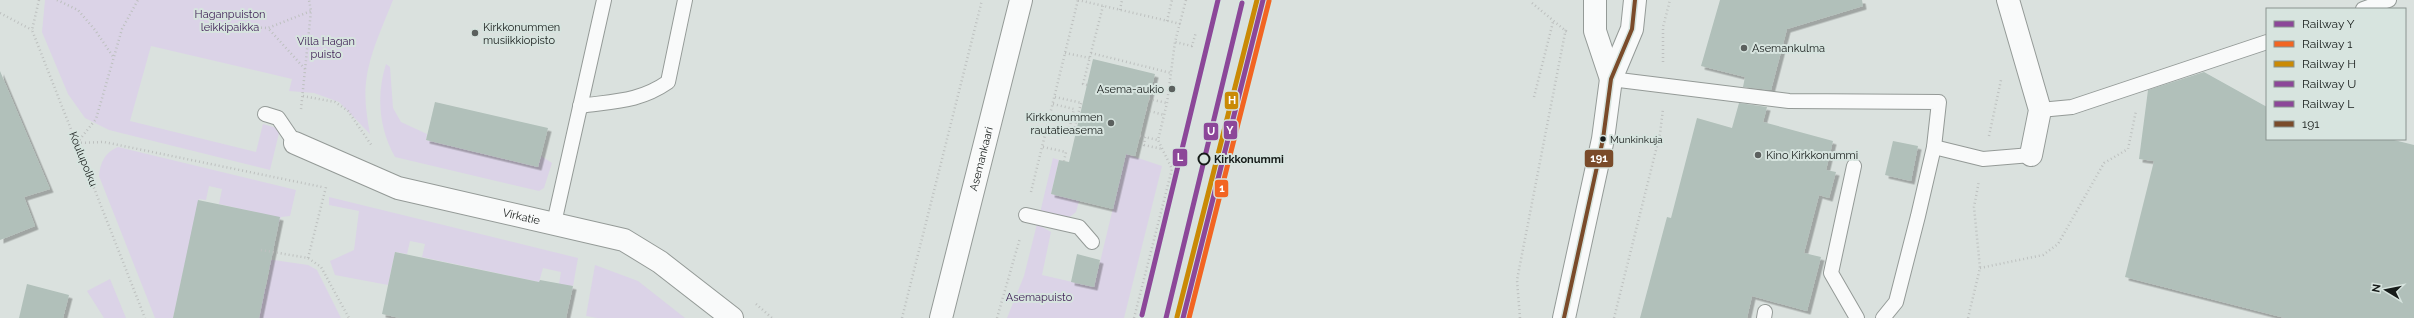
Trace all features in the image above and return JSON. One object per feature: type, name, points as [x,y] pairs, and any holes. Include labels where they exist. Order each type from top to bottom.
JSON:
[{"type":"street","name":"Asemankaari","points":[[941,318],[1021,0]]},
{"type":"street","points":[[1595,0],[1595,32],[1611,79]]},
{"type":"street","points":[[1564,318],[1604,139],[1611,79],[1632,29],[1635,0]]},
{"type":"street","points":[[2008,0],[2040,110],[2032,155]]},
{"type":"street","name":"Virkatie","points":[[295,143],[398,188],[624,240],[660,262],[732,318]]},
{"type":"lane","points":[[554,224],[604,0]]},
{"type":"lane","points":[[580,106],[632,99],[651,93],[668,82],[685,0]]},
{"type":"lane","points":[[2366,8],[2389,0]]},
{"type":"lane","points":[[2040,110],[2072,107],[2142,85],[2266,42]]},
{"type":"lane","points":[[1611,79],[1789,101],[1939,102],[1934,148],[1896,302],[1883,318]]},
{"type":"lane","points":[[265,114],[278,118],[295,143]]},
{"type":"lane","points":[[1934,148],[1983,159],[2032,155]]},
{"type":"lane","points":[[1854,166],[1831,273],[1857,318]]},
{"type":"lane","points":[[1026,215],[1079,227],[1092,242]]},
{"type":"path","points":[[0,13],[32,30],[39,0]]},
{"type":"path","points":[[57,0],[78,10],[95,30],[114,58]]},
{"type":"path","points":[[77,143],[96,119],[122,29],[138,0]]},
{"type":"path","points":[[295,143],[312,11],[309,0]]},
{"type":"path","points":[[902,318],[982,0]]},
{"type":"path","points":[[997,318],[1026,215],[1078,0],[1181,24]]},
{"type":"path","points":[[1120,10],[1122,0]]},
{"type":"path","points":[[1167,21],[1172,0]]},
{"type":"path","points":[[1134,318],[1172,169],[1158,140],[1167,103],[1175,42],[1181,24],[1186,0]]},
{"type":"path","points":[[1614,318],[1660,134],[1663,110],[1663,27],[1670,0]]},
{"type":"path","points":[[1532,2],[1565,32],[1571,32]]},
{"type":"path","points":[[1087,85],[1083,84],[1087,76],[1091,53],[1103,6]]},
{"type":"path","points":[[249,27],[268,28],[312,11]]},
{"type":"path","points":[[1534,97],[1553,21]]},
{"type":"path","points":[[1520,318],[1517,280],[1566,26]]},
{"type":"path","points":[[268,28],[305,70]]},
{"type":"path","name":"Koulupolku","points":[[32,30],[145,318]]},
{"type":"path","points":[[1175,42],[1192,46],[1196,32]]},
{"type":"path","points":[[1065,53],[1090,58]]},
{"type":"path","points":[[1091,53],[1171,73]]},
{"type":"path","points":[[1980,268],[2044,256],[2058,244],[2104,163],[2128,149],[2142,85]]},
{"type":"path","points":[[1053,104],[1074,109],[1069,130],[1074,132],[1082,103],[1055,97]]},
{"type":"path","points":[[1149,99],[1167,103]]},
{"type":"path","points":[[1146,110],[1164,115]]},
{"type":"path","points":[[1140,136],[1158,140]]},
{"type":"path","points":[[1145,137],[1144,144],[1162,149]]},
{"type":"path","points":[[77,143],[104,142],[326,187],[308,258]]},
{"type":"path","points":[[1043,147],[1066,152],[1064,161]]},
{"type":"path","points":[[261,250],[308,258],[321,267],[328,277],[349,318]]},
{"type":"green space","name":"Villa Hagan puisto","points":[[45,0],[393,0],[370,61],[365,88],[370,134],[339,102],[314,93],[289,91],[292,79],[151,46],[130,121],[256,152],[263,124],[280,129],[270,170],[109,130],[85,118],[68,94],[42,32]]},
{"type":"green space","points":[[386,64],[390,67],[393,108],[401,122],[427,134],[426,140],[538,167],[541,156],[552,163],[544,188],[539,191],[395,157],[385,135],[382,123],[380,100]]},
{"type":"green space","points":[[118,147],[296,190],[290,216],[281,217],[277,229],[267,215],[219,204],[222,189],[209,186],[206,200],[199,199],[173,318],[155,318],[99,176],[104,158],[113,149]]},
{"type":"green space","name":"Asemapuisto","points":[[1126,154],[1162,166],[1124,318],[1007,318],[1024,276],[1037,224],[1051,232],[1042,275],[1094,287]]},
{"type":"green space","points":[[1053,158],[1059,160],[1051,194],[1079,201],[1076,212],[1067,219],[1040,213]]},
{"type":"green space","points":[[329,197],[578,258],[573,286],[559,284],[561,272],[543,268],[539,282],[422,257],[425,244],[410,241],[407,254],[395,252],[388,285],[335,275],[330,261],[354,250],[359,211],[329,205]]},
{"type":"green space","points":[[260,258],[308,265],[317,270],[341,318],[259,318],[262,301],[254,285],[266,287],[270,270],[257,267]]},
{"type":"green space","points":[[595,265],[638,281],[685,318],[597,318],[586,316]]},
{"type":"green space","points":[[110,279],[126,318],[104,318],[87,291]]},
{"type":"building","name":"Asemankulma","points":[[1720,0],[1862,0],[1863,6],[1787,29],[1771,90],[1743,87],[1745,77],[1701,66]]},
{"type":"building","name":"Kirkkonummen rautatieasema","points":[[1093,59],[1155,74],[1135,156],[1126,154],[1113,209],[1051,194],[1059,160],[1069,162]]},
{"type":"building","points":[[0,71],[50,189],[24,197],[35,226],[0,240]]},
{"type":"building","points":[[2204,72],[2266,106],[2266,140],[2394,140],[2414,145],[2414,318],[2285,318],[2125,277],[2154,161],[2139,159],[2148,90]]},
{"type":"building","points":[[435,102],[548,128],[538,167],[426,140]]},
{"type":"building","points":[[1739,103],[1767,107],[1763,122],[1833,141],[1826,170],[1836,172],[1829,198],[1819,195],[1804,253],[1821,257],[1807,311],[1752,296],[1747,318],[1640,318],[1667,217],[1671,218],[1697,118],[1732,128]]},
{"type":"building","points":[[1893,141],[1918,146],[1911,181],[1885,175]]},
{"type":"building","points":[[198,200],[280,217],[259,318],[173,318]]},
{"type":"building","points":[[395,252],[539,282],[540,280],[573,286],[566,318],[400,318],[382,314]]},
{"type":"building","points":[[1077,254],[1100,260],[1094,287],[1071,282]]},
{"type":"building","points":[[27,284],[69,295],[63,318],[19,318]]},
{"type":"rail line","name":"L","points":[[1142,315],[1218,0]]},
{"type":"rail line","name":"H","points":[[1177,317],[1257,0]]},
{"type":"rail line","name":"Y","points":[[1183,318],[1263,0]]},
{"type":"rail line","name":"1","points":[[1189,318],[1269,1]]},
{"type":"rail line","name":"U","points":[[1166,318],[1242,3]]},
{"type":"transit line","name":"191","points":[[1564,318],[1603,139],[1611,79],[1632,29],[1635,0]]},
{"type":"place","name":"Kirkkonummen musiikkiopisto","points":[[475,33]]},
{"type":"place","name":"Asemankulma","points":[[1744,48]]},
{"type":"place","name":"Asema-aukio","points":[[1172,89]]},
{"type":"place","name":"Kirkkonummen rautatieasema","points":[[1111,123]]},
{"type":"place","name":"Munkinkuja","points":[[1603,139]]},
{"type":"place","name":"Kino Kirkkonummi","points":[[1758,155]]},
{"type":"place","name":"Kirkkonummi","points":[[1204,159]]},
{"type":"park label","name":"Haganpuiston leikkipaikka","points":[[230,20]]}]
